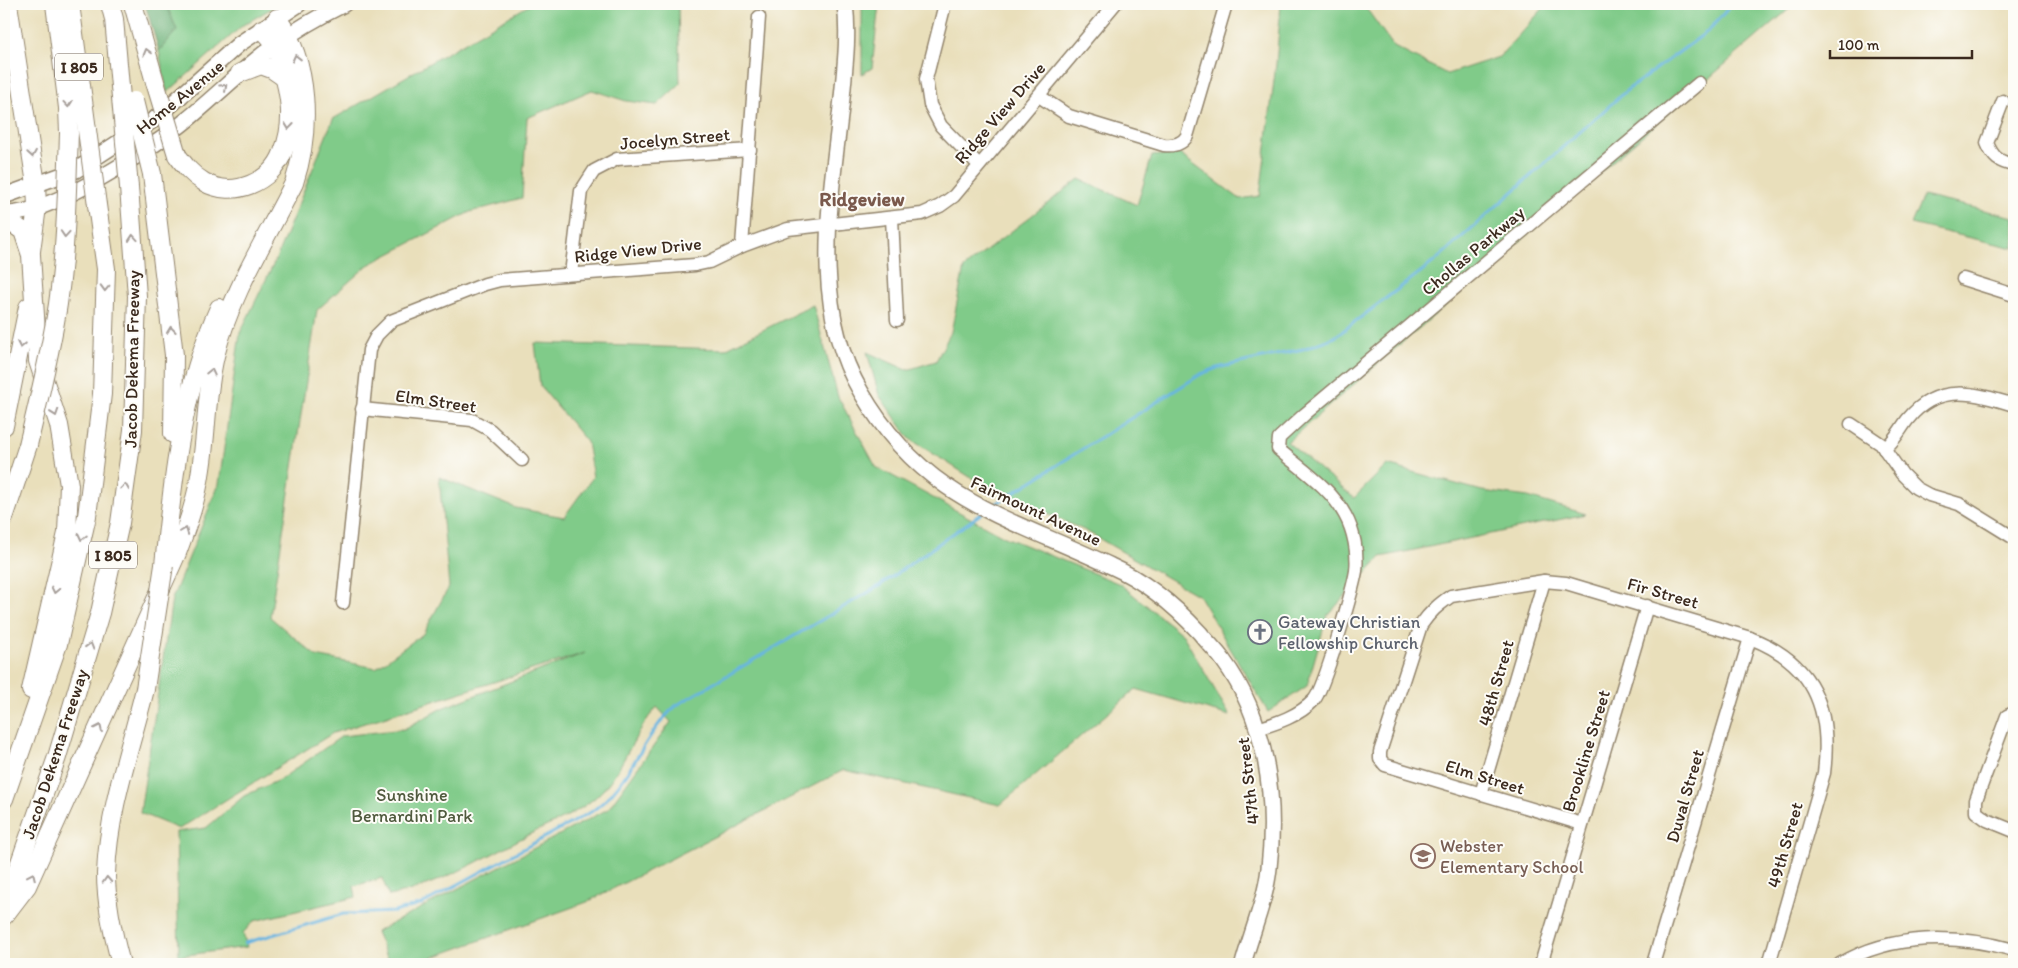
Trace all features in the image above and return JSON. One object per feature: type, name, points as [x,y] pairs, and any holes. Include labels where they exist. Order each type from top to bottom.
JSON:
[{"type":"highway","points":[[4,795],[45,634],[67,533],[69,485],[60,425],[38,361],[31,255],[37,207],[36,184],[8,4]]},
{"type":"highway","points":[[4,518],[28,445],[52,344],[65,235],[69,133],[68,108],[55,4]]},
{"type":"highway","name":"Jacob Dekema Freeway","points":[[4,800],[58,644],[87,516],[102,384],[106,269],[70,4]]},
{"type":"highway","points":[[134,4],[155,82],[178,155],[189,171],[205,183],[224,189],[243,188],[259,181],[273,170],[283,153],[290,131],[291,107],[285,78],[283,40]]},
{"type":"highway","points":[[112,12],[128,105],[152,174],[174,355],[172,489]]},
{"type":"highway","points":[[4,916],[27,886],[180,546],[197,490],[203,450],[207,393],[222,332],[235,300],[283,204],[298,169],[306,116],[302,82],[283,40],[277,18]]},
{"type":"highway","points":[[262,29],[283,40]]},
{"type":"highway","points":[[240,73],[262,65],[285,78]]},
{"type":"highway","name":"Jacob Dekema Freeway","points":[[4,908],[57,757],[100,613],[120,523],[133,430],[137,296],[129,187],[128,105]]},
{"type":"highway","points":[[121,964],[111,929],[106,875],[113,810],[145,688],[164,565],[172,489],[189,391],[207,335],[244,265],[283,204]]},
{"type":"highway","points":[[4,220],[23,232],[31,255]]},
{"type":"highway","points":[[4,426],[33,280]]},
{"type":"main road","name":"Home Avenue","points":[[4,196],[76,170],[155,119],[239,44],[299,4]]},
{"type":"main road","name":"Home Avenue","points":[[4,214],[59,200],[164,137],[188,119],[240,73],[283,40],[344,4]]},
{"type":"main road","name":"Fairmount Avenue","points":[[844,4],[846,50],[828,224],[827,256],[832,315],[847,366],[861,393],[892,438],[909,456],[946,488],[970,503],[1085,554],[1139,581],[1183,614],[1223,659],[1241,688],[1257,729]]},
{"type":"main road","name":"47th Street","points":[[1243,964],[1269,872],[1273,829],[1266,757],[1257,729]]},
{"type":"street","points":[[945,4],[926,79],[930,105],[941,126],[978,165]]},
{"type":"street","name":"Ridge View Drive","points":[[343,603],[369,350],[377,335],[391,322],[485,284],[571,274],[694,265],[709,262],[742,246],[788,229],[922,214],[940,206],[954,196],[978,165],[1039,96],[1115,4]]},
{"type":"street","points":[[1039,96],[1069,116],[1164,145],[1170,146],[1183,142],[1187,136],[1226,4]]},
{"type":"street","points":[[742,246],[759,17]]},
{"type":"street","name":"Chollas Parkway","points":[[1278,449],[1279,438],[1285,430],[1699,83]]},
{"type":"street","points":[[2003,101],[1987,143],[1992,154],[2000,162],[2014,165]]},
{"type":"street","name":"Jocelyn Street","points":[[571,274],[581,191],[594,171],[617,159],[750,150]]},
{"type":"street","points":[[892,218],[897,320]]},
{"type":"street","points":[[1963,279],[2014,295]]},
{"type":"street","points":[[1884,449],[1916,410],[1941,396],[1968,392],[2014,405]]},
{"type":"street","name":"Elm Street","points":[[362,409],[472,420],[490,430],[522,460]]},
{"type":"street","points":[[1851,424],[1881,444],[1902,474],[1916,488],[1929,495],[1959,504],[2014,538]]},
{"type":"street","name":"47th Street","points":[[1257,729],[1286,720],[1314,700],[1324,680],[1356,570],[1355,546],[1345,515],[1332,496],[1278,449]]},
{"type":"street","name":"Fir Street","points":[[1380,759],[1380,752],[1421,625],[1430,611],[1451,596],[1544,581],[1566,583],[1648,606],[1750,638],[1778,651],[1804,676],[1819,701],[1827,733]]},
{"type":"street","name":"48th Street","points":[[1482,794],[1544,581]]},
{"type":"street","name":"Brookline Street","points":[[1541,964],[1648,606]]},
{"type":"street","name":"Duval Street","points":[[1653,964],[1750,638]]},
{"type":"street","points":[[2014,713],[2007,716],[1976,800],[1976,812],[1987,820],[2014,831]]},
{"type":"street","name":"49th Street","points":[[1769,964],[1824,773],[1827,733]]},
{"type":"street","name":"Elm Street","points":[[1380,759],[1385,765],[1582,824]]},
{"type":"street","points":[[1840,964],[1880,947],[1914,940],[1957,939],[1986,942],[2014,950]]},
{"type":"green space","points":[[145,4],[166,4],[177,30],[159,51]]},
{"type":"green space","points":[[166,4],[279,4],[243,25],[167,93],[159,51],[176,30]]},
{"type":"green space","name":"Sunshine Bernardini Park","points":[[531,4],[678,4],[680,84],[657,105],[626,101],[592,90],[527,118],[522,198],[470,212],[368,265],[317,310],[270,617],[316,656],[376,668],[423,634],[449,587],[439,477],[516,508],[564,517],[593,477],[587,442],[540,386],[535,343],[725,349],[813,305],[838,397],[876,467],[1005,537],[1120,584],[1183,635],[1230,716],[1136,689],[1000,805],[844,770],[587,902],[414,964],[390,964],[376,932],[608,809],[671,722],[657,707],[649,716],[618,770],[603,790],[587,804],[568,816],[460,870],[425,885],[389,896],[382,878],[354,886],[356,897],[254,921],[243,933],[247,947],[179,956],[176,832],[206,828],[244,796],[281,779],[342,736],[404,729],[442,708],[585,653],[333,733],[179,829],[140,813],[172,599],[219,484],[240,333],[276,259],[333,119]]},
{"type":"green space","points":[[862,4],[879,4],[872,68],[862,74]]},
{"type":"green space","points":[[1281,4],[1365,4],[1394,47],[1447,74],[1499,57],[1547,4],[1795,4],[1287,442],[1354,498],[1387,465],[1482,491],[1528,497],[1586,514],[1381,557],[1327,616],[1307,686],[1268,712],[1199,596],[1086,531],[981,484],[910,439],[879,395],[867,352],[907,370],[936,361],[951,332],[964,268],[1079,179],[1137,205],[1152,156],[1178,153],[1240,199],[1260,196],[1276,64]]},
{"type":"green space","points":[[1923,196],[2014,217],[2014,248],[1911,224]]},
{"type":"waterway","points":[[991,507],[1201,374],[1217,368],[1303,349],[1335,337],[1435,261],[1626,91],[1708,31],[1732,4]]},
{"type":"waterway","points":[[245,943],[343,914],[394,912],[422,904],[591,812],[617,787],[654,731],[677,705],[879,586],[982,513]]},
{"type":"place","name":"Gateway Christian Fellowship Church","points":[[1260,632]]},
{"type":"place","name":"Webster Elementary School","points":[[1423,856]]},
{"type":"district","name":"Ridgeview","points":[[862,199]]}]
